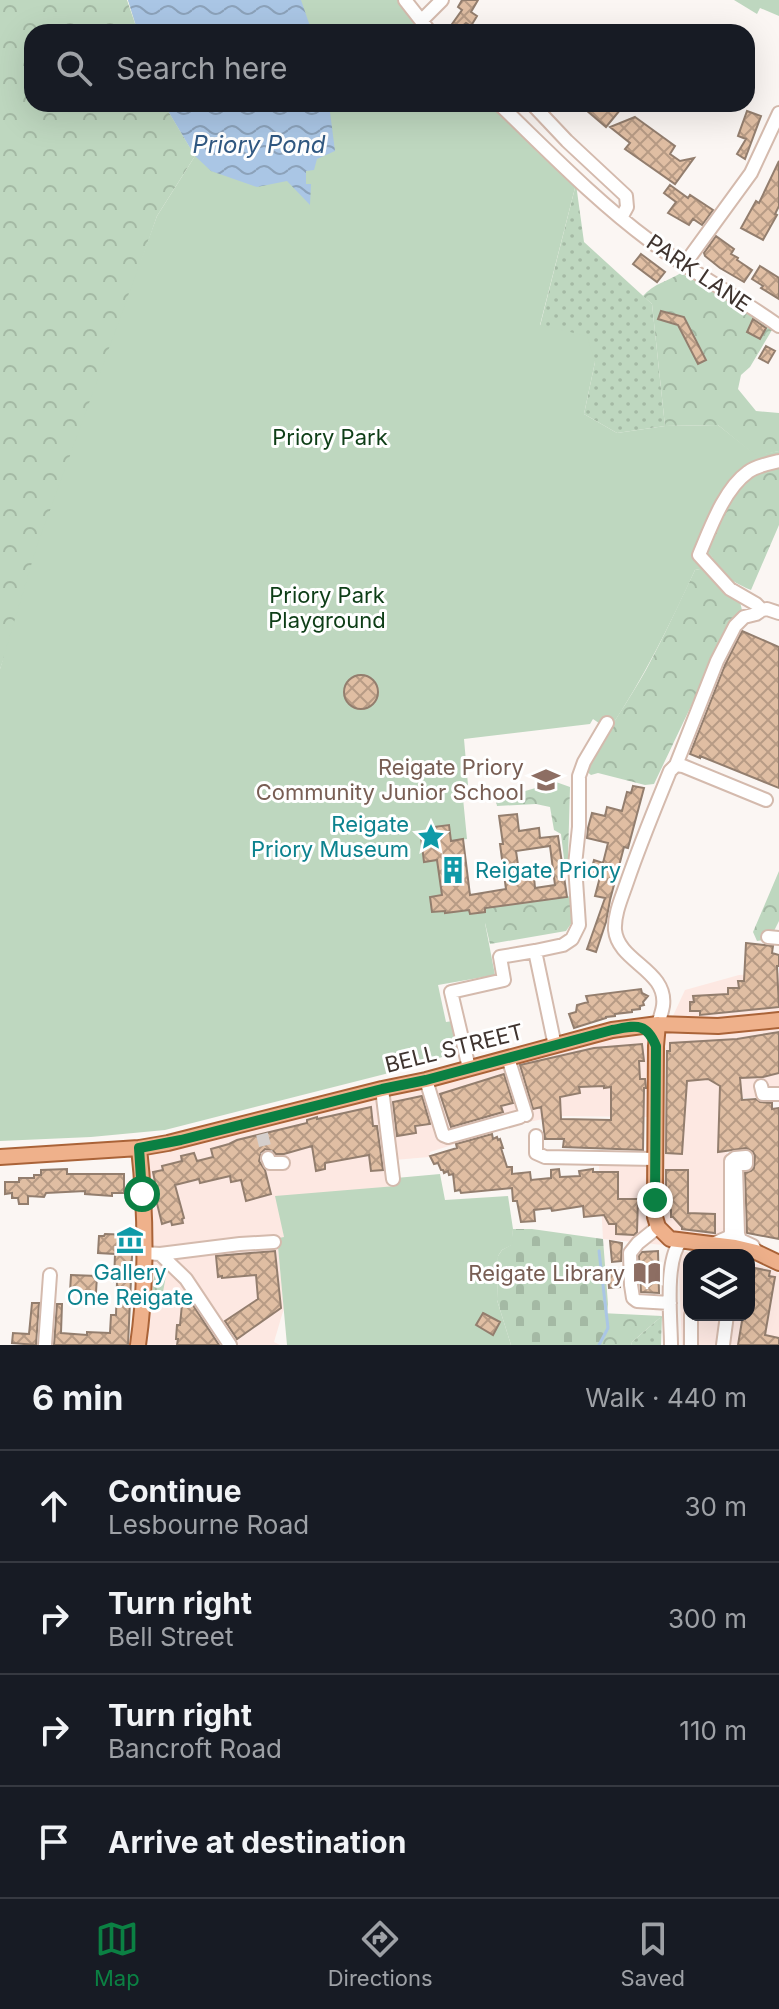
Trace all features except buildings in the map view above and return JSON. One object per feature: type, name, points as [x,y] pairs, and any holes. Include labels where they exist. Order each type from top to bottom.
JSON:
[{"type":"main road","name":"BELL STREET","points":[[0,1157],[139,1148],[260,1127],[382,1089],[612,1030],[658,1024],[718,1026],[779,1020]]},
{"type":"main road","points":[[658,1024],[655,1217],[658,1227],[670,1239],[707,1247]]},
{"type":"main road","points":[[637,1026],[649,1031],[656,1046]]},
{"type":"main road","points":[[138,1345],[143,1308],[139,1148]]},
{"type":"main road","points":[[755,1255],[779,1263]]},
{"type":"street","points":[[405,0],[423,24]]},
{"type":"street","points":[[421,21],[442,0]]},
{"type":"street","name":"PARK LANE","points":[[507,112],[621,218],[684,265],[779,326]]},
{"type":"street","points":[[540,112],[626,196],[627,207],[621,218]]},
{"type":"street","points":[[684,265],[740,191],[773,136],[779,113]]},
{"type":"street","points":[[762,610],[730,589],[699,555],[730,490],[749,471],[779,461]]},
{"type":"street","points":[[658,1024],[663,995],[658,983],[623,949],[615,931],[615,921],[640,843],[670,771],[676,765],[717,661],[735,626],[744,617],[762,610],[779,613]]},
{"type":"street","points":[[469,1068],[451,992],[504,980],[500,957],[563,945],[572,939],[579,925],[575,865],[579,776],[607,723]]},
{"type":"street","points":[[676,765],[766,800]]},
{"type":"street","points":[[535,951],[555,1046]]},
{"type":"street","points":[[426,1080],[443,1135],[448,1137],[523,1116],[508,1058]]},
{"type":"street","points":[[761,1086],[763,1094],[779,1094]]},
{"type":"street","points":[[382,1089],[393,1179]]},
{"type":"street","points":[[536,1136],[536,1153],[545,1157],[656,1159]]},
{"type":"street","points":[[707,1247],[729,1237],[731,1233],[731,1161],[746,1157],[746,1164],[736,1168],[738,1234],[740,1240],[753,1246],[753,1249]]},
{"type":"street","points":[[268,1158],[270,1163],[283,1163]]},
{"type":"street","points":[[658,1227],[630,1253],[633,1298],[637,1301],[670,1303]]},
{"type":"street","points":[[671,1345],[670,1278],[675,1248],[681,1241]]},
{"type":"street","points":[[143,1253],[160,1254],[274,1242]]},
{"type":"street","points":[[160,1254],[186,1279],[230,1345]]},
{"type":"street","points":[[45,1345],[50,1275]]},
{"type":"street","points":[[691,1321],[691,1345]]},
{"type":"street","points":[[723,1345],[726,1321]]},
{"type":"shaded area","points":[[779,973],[779,1097],[742,1098],[746,1150],[727,1152],[725,1233],[693,1248],[603,1239],[599,1165],[649,1163],[648,1117],[557,1116],[436,1150],[430,1152],[429,1157],[394,1160],[397,1186],[281,1221],[286,1247],[278,1248],[284,1308],[274,1342],[280,1345],[144,1345],[151,1276],[148,1152],[385,1098],[594,1040],[665,1033],[685,990],[739,975]]},
{"type":"shaded area","points":[[678,1251],[683,1251],[683,1321],[755,1321],[755,1263],[779,1273],[779,1345],[682,1345]]},
{"type":"green space","points":[[0,0],[127,0],[135,24],[24,24],[24,112],[169,112],[195,156],[157,216],[0,669]]},
{"type":"green space","points":[[128,0],[401,0],[418,24],[136,24]]},
{"type":"green space","points":[[734,0],[779,0],[779,16],[760,8],[757,14]]},
{"type":"green space","name":"Priory Park","points":[[169,112],[501,112],[576,184],[540,325],[587,336],[595,362],[584,414],[617,433],[665,426],[718,425],[756,455],[779,451],[779,466],[740,487],[720,520],[708,549],[732,582],[726,592],[705,568],[695,570],[655,652],[609,730],[593,719],[590,724],[464,739],[468,785],[462,788],[467,839],[451,841],[448,825],[434,827],[425,862],[437,860],[442,895],[430,897],[432,912],[461,911],[469,906],[470,914],[485,912],[495,975],[438,985],[446,1022],[453,1021],[459,1052],[165,1130],[0,1141],[0,669],[36,549],[157,216],[195,156]]},
{"type":"green space","points":[[576,184],[584,242],[652,304],[665,426],[617,433],[584,414],[595,362],[540,326]]},
{"type":"green space","points":[[681,273],[739,306],[772,330],[750,367],[741,375],[738,389],[756,411],[779,413],[779,451],[756,456],[718,425],[665,426],[652,304],[643,296]]},
{"type":"green space","points":[[779,466],[779,525],[751,590],[725,575],[708,550],[726,508],[740,487]]},
{"type":"green space","points":[[705,568],[739,598],[742,610],[730,624],[654,784],[645,785],[598,773],[591,775],[586,771],[646,670],[695,570]]},
{"type":"green space","points":[[556,782],[570,787],[568,859],[564,859],[561,834],[554,830],[550,807],[536,804],[497,806],[495,796],[515,794]]},
{"type":"green space","points":[[779,871],[779,921],[770,939],[757,941],[753,932]]},
{"type":"green space","points":[[571,896],[575,918],[566,931],[490,944],[485,908]]},
{"type":"green space","points":[[440,1174],[445,1200],[508,1196],[512,1245],[498,1256],[497,1300],[511,1345],[287,1345],[278,1247],[274,1239],[284,1237],[275,1196],[396,1186],[396,1178]]},
{"type":"green space","points":[[513,1229],[603,1239],[608,1328],[598,1345],[511,1345],[497,1300],[498,1256],[511,1245]]},
{"type":"green space","points":[[164,1268],[167,1270],[163,1292],[153,1296],[155,1276]]},
{"type":"green space","points":[[601,1313],[662,1316],[631,1345],[586,1345]]},
{"type":"green space","points":[[662,1316],[661,1345],[631,1345],[632,1342]]},
{"type":"water","points":[[128,0],[301,0],[309,24],[136,24]]},
{"type":"water","name":"Priory Pond","points":[[169,112],[330,112],[335,151],[317,159],[314,170],[306,171],[306,184],[311,184],[310,205],[287,181],[257,187],[211,171],[195,156]]},
{"type":"waterway","points":[[599,1251],[608,1328],[599,1345]]},
{"type":"tunnel","points":[[262,1134],[268,1158]]},
{"type":"place","name":"Reigate Priory Community Junior School","points":[[546,780]]},
{"type":"place","name":"Reigate Priory Museum","points":[[431,837]]},
{"type":"place","name":"Reigate Priory","points":[[453,870]]},
{"type":"place","name":"Gallery One Reigate","points":[[130,1240]]},
{"type":"place","name":"Reigate Library","points":[[647,1273]]},
{"type":"route","points":[[142,1194],[139,1148],[637,1026],[649,1031],[656,1046],[655,1200]]},
{"type":"park label","name":"Priory Park Playground","points":[[327,608]]}]
